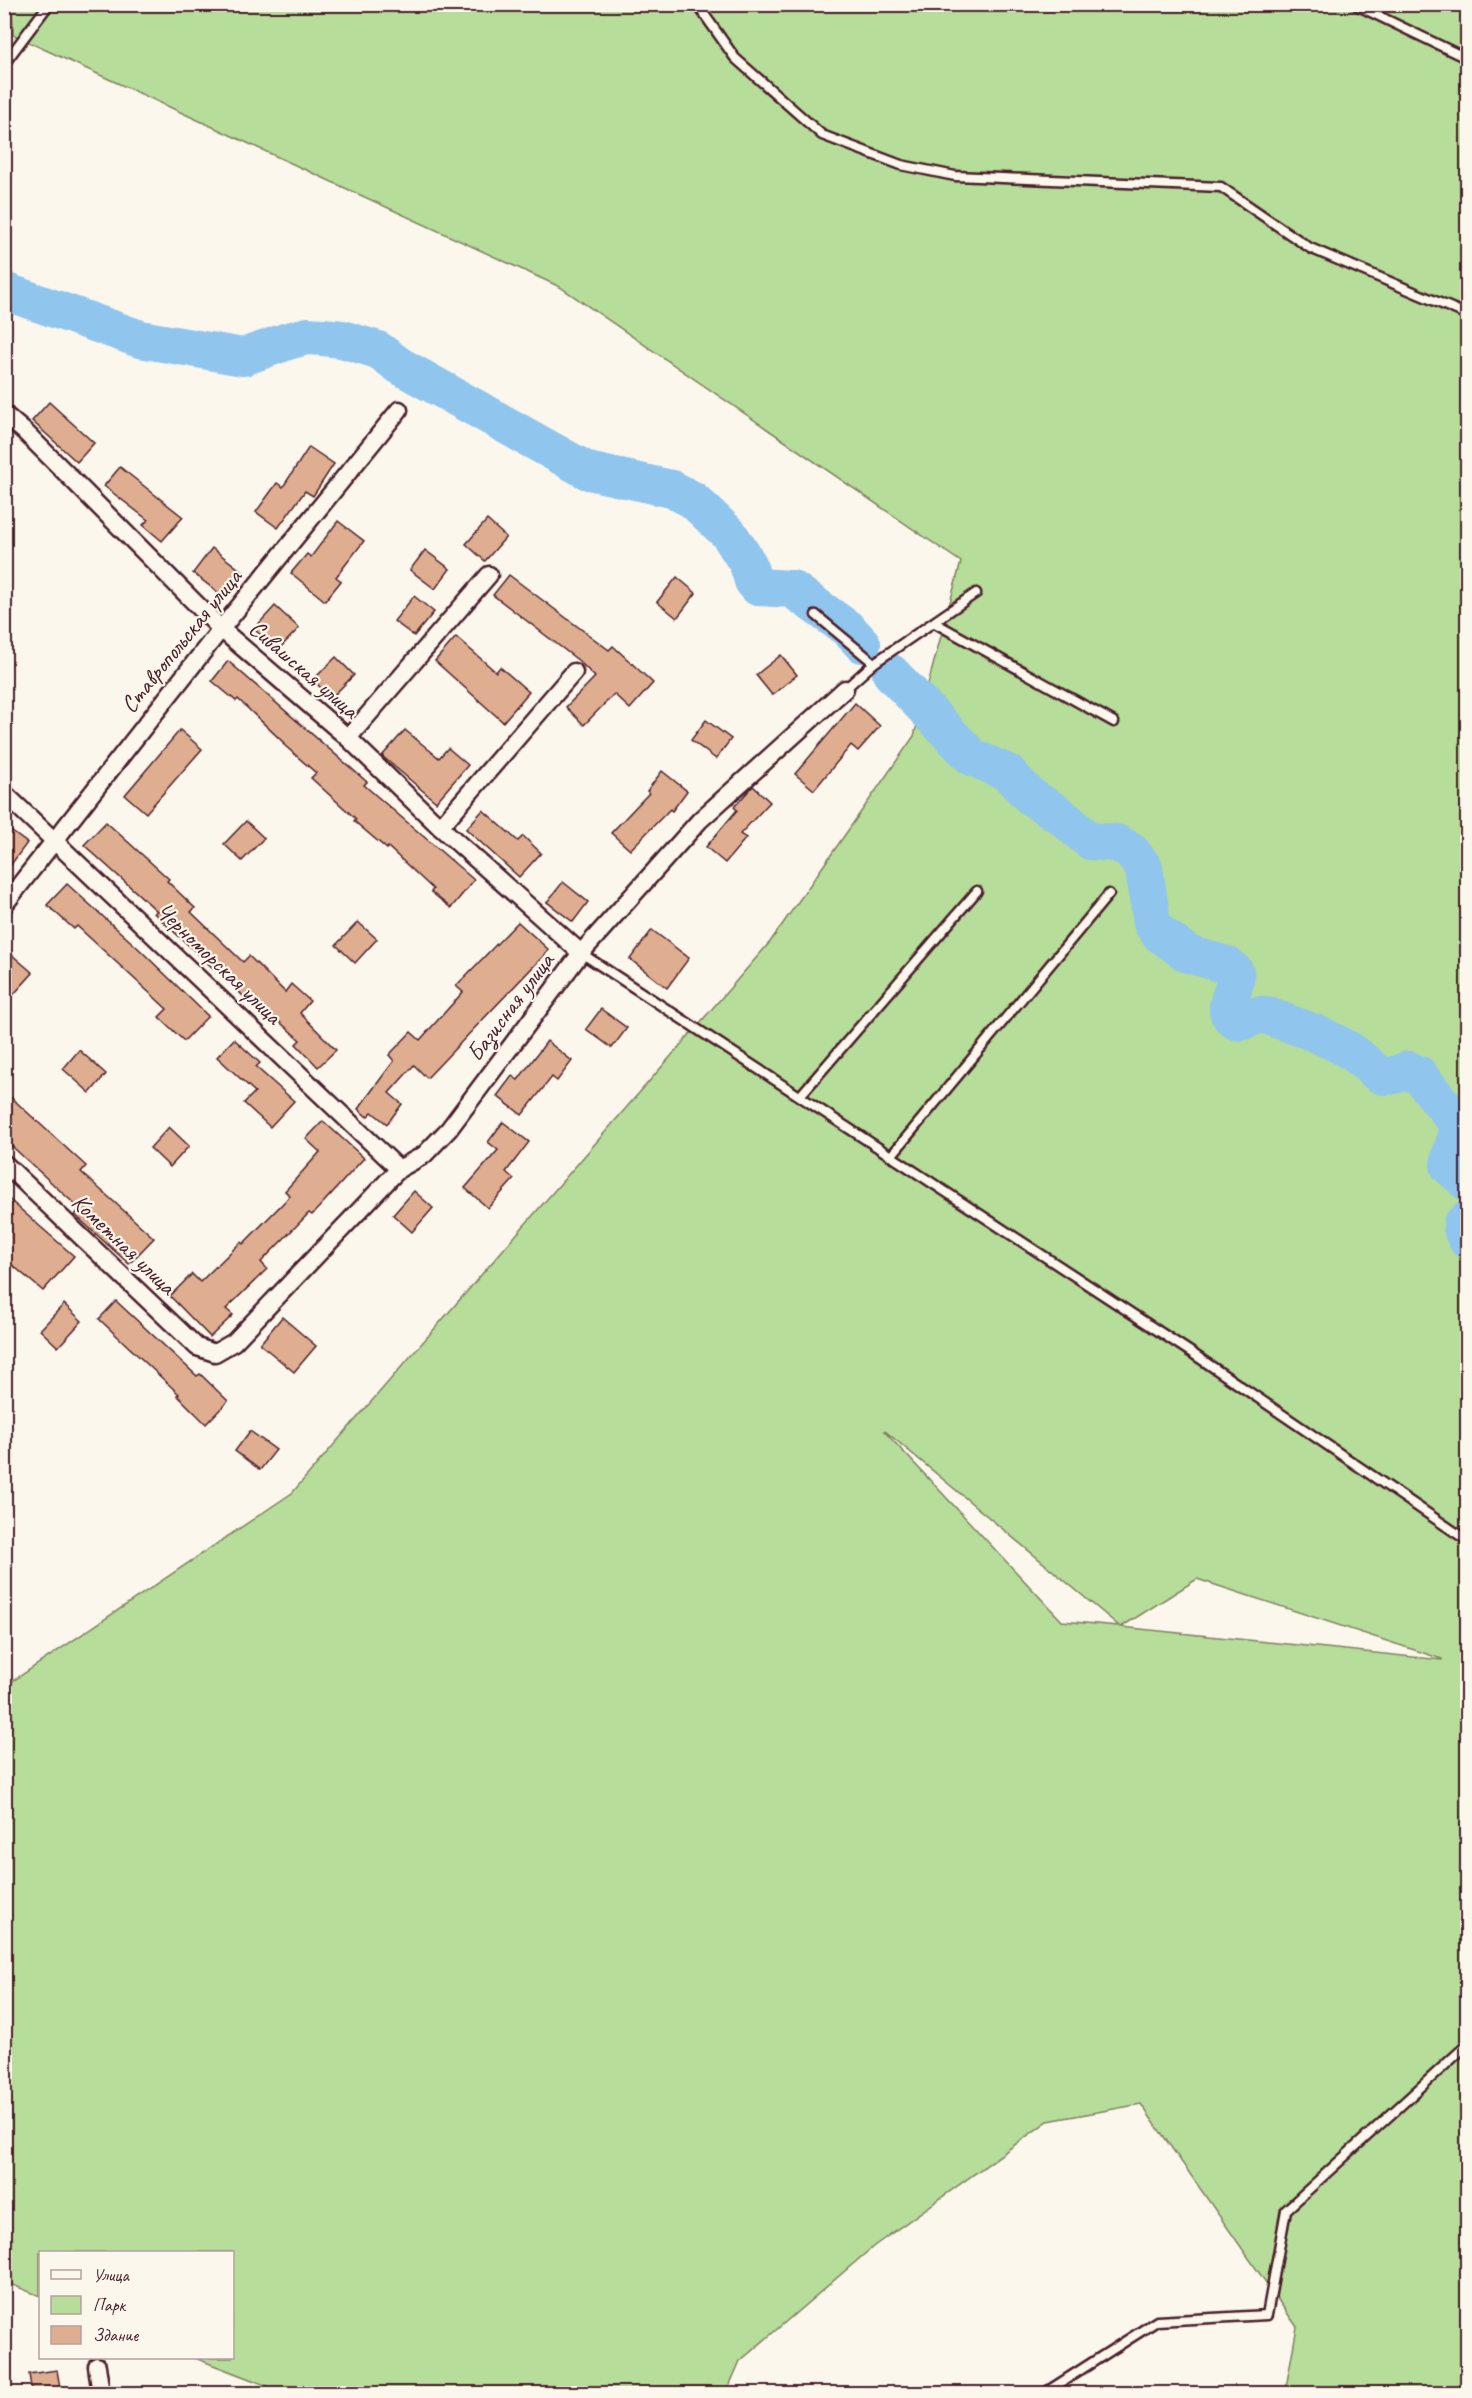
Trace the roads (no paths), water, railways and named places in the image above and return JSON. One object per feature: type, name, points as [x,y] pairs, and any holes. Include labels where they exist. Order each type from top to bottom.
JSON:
[{"type":"street","name":"Ставропольская улица","points":[[4,905],[221,629],[399,410]]},
{"type":"street","name":"Сивашская улица","points":[[4,414],[25,432],[221,629],[348,738],[440,827],[581,953]]},
{"type":"street","points":[[348,738],[489,575]]},
{"type":"street","points":[[440,827],[574,672]]},
{"type":"street","name":"Базисная улица","points":[[215,1353],[234,1342],[399,1169],[424,1155],[449,1130],[581,953],[700,820],[845,689]]},
{"type":"street","name":"Черноморская улица","points":[[4,793],[55,839],[399,1169]]},
{"type":"street","name":"Кометная улица","points":[[4,1163],[197,1347],[215,1353]]},
{"type":"street","points":[[97,2366],[101,2394]]},
{"type":"lane","points":[[4,64],[49,4]]},
{"type":"lane","points":[[697,4],[735,58],[822,135],[901,165],[954,176],[1221,187],[1310,248],[1467,315]]},
{"type":"lane","points":[[1354,4],[1467,59]]},
{"type":"lane","points":[[845,689],[873,663],[976,593]]},
{"type":"lane","points":[[816,615],[873,663]]},
{"type":"lane","points":[[935,623],[1114,722]]},
{"type":"lane","points":[[800,1096],[977,891]]},
{"type":"lane","points":[[891,1156],[1109,894]]},
{"type":"lane","points":[[581,953],[1192,1353],[1467,1541]]},
{"type":"lane","points":[[1043,2394],[1157,2321],[1267,2315],[1286,2210],[1467,2044]]},
{"type":"waterway","points":[[4,291],[140,339],[243,357],[307,336],[342,339],[378,350],[400,366],[588,471],[672,489],[693,500],[729,534],[748,564],[753,581],[758,587],[792,589],[848,629],[862,644]]},
{"type":"waterway","points":[[891,673],[972,757],[1008,773],[1031,797],[1060,815],[1090,841],[1116,843],[1130,850],[1144,868],[1152,923],[1159,933],[1188,954],[1227,965],[1235,972],[1228,1009],[1233,1019],[1239,1022],[1259,1015],[1268,1016],[1333,1042],[1352,1052],[1381,1075],[1391,1076],[1408,1070],[1418,1074],[1459,1125],[1449,1166],[1468,1183]]},
{"type":"waterway","points":[[1468,1219],[1462,1224],[1463,1233],[1468,1241]]}]
